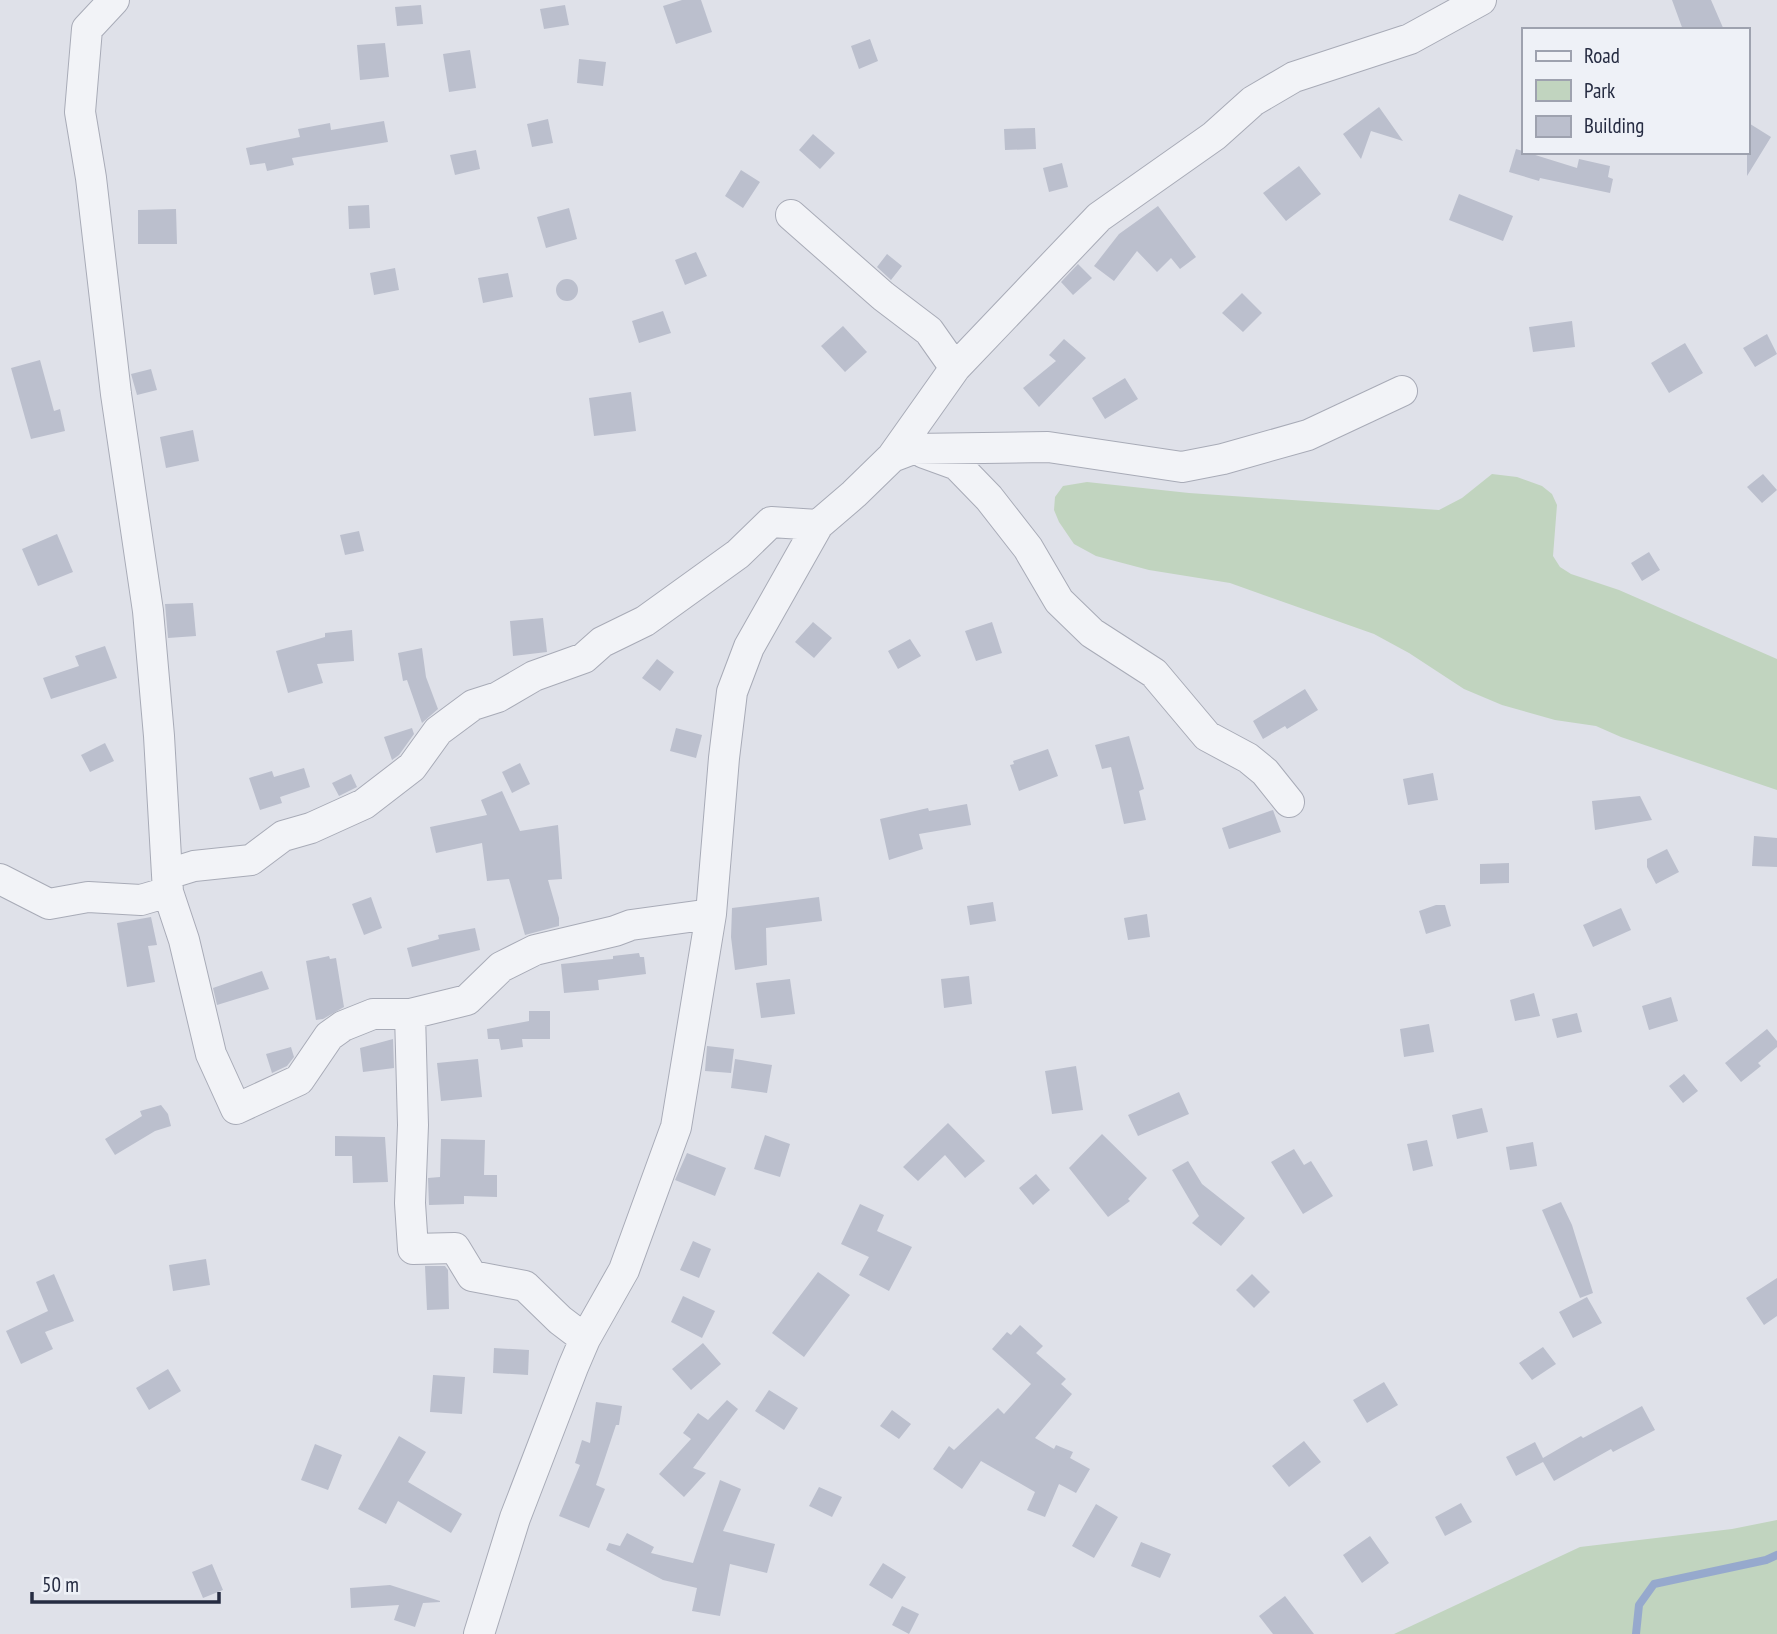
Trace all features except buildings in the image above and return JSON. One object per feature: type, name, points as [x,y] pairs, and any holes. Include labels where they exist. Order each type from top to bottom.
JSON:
[{"type":"street","points":[[114,0],[88,29],[80,112],[91,178],[116,394],[148,611],[168,883],[211,1054],[236,1109],[299,1080],[329,1036],[342,1026],[373,1014],[410,1014],[467,1000],[501,967],[535,950],[631,925],[711,914]]},
{"type":"street","points":[[479,1634],[515,1518],[586,1339],[624,1270],[676,1127],[711,914],[732,692],[749,647],[818,525],[903,453],[955,368],[1099,217],[1214,136],[1253,101],[1294,77],[1425,33],[1481,0]]},
{"type":"street","points":[[791,215],[883,296],[929,331],[955,368]]},
{"type":"street","points":[[903,453],[1048,447],[1182,467],[1223,459],[1308,435],[1402,391]]},
{"type":"street","points":[[903,453],[957,465],[989,498],[1028,548],[1059,601],[1092,633],[1154,673],[1207,736],[1248,758],[1265,772],[1289,802]]},
{"type":"street","points":[[0,879],[49,904],[88,897],[141,900],[194,866],[251,860],[283,836],[320,824],[364,804],[412,767],[438,731],[473,705],[498,697],[534,676],[584,658],[602,642],[645,621],[738,554],[771,522],[818,525]]},
{"type":"street","points":[[410,1014],[413,1125],[410,1203],[413,1249],[455,1248],[472,1276],[524,1286],[560,1320],[586,1339]]},
{"type":"green space","points":[[1492,474],[1517,477],[1542,486],[1552,494],[1557,505],[1553,556],[1560,567],[1571,574],[1619,590],[1777,659],[1777,790],[1596,726],[1555,720],[1502,705],[1464,689],[1374,634],[1230,583],[1149,570],[1096,556],[1074,544],[1054,510],[1055,497],[1063,486],[1087,482],[1189,493],[1439,510],[1462,498]]},
{"type":"green space","points":[[1777,1520],[1777,1634],[1394,1634],[1580,1547],[1732,1529]]},
{"type":"waterway","points":[[1636,1634],[1639,1605],[1654,1584],[1766,1560],[1777,1555]]}]
